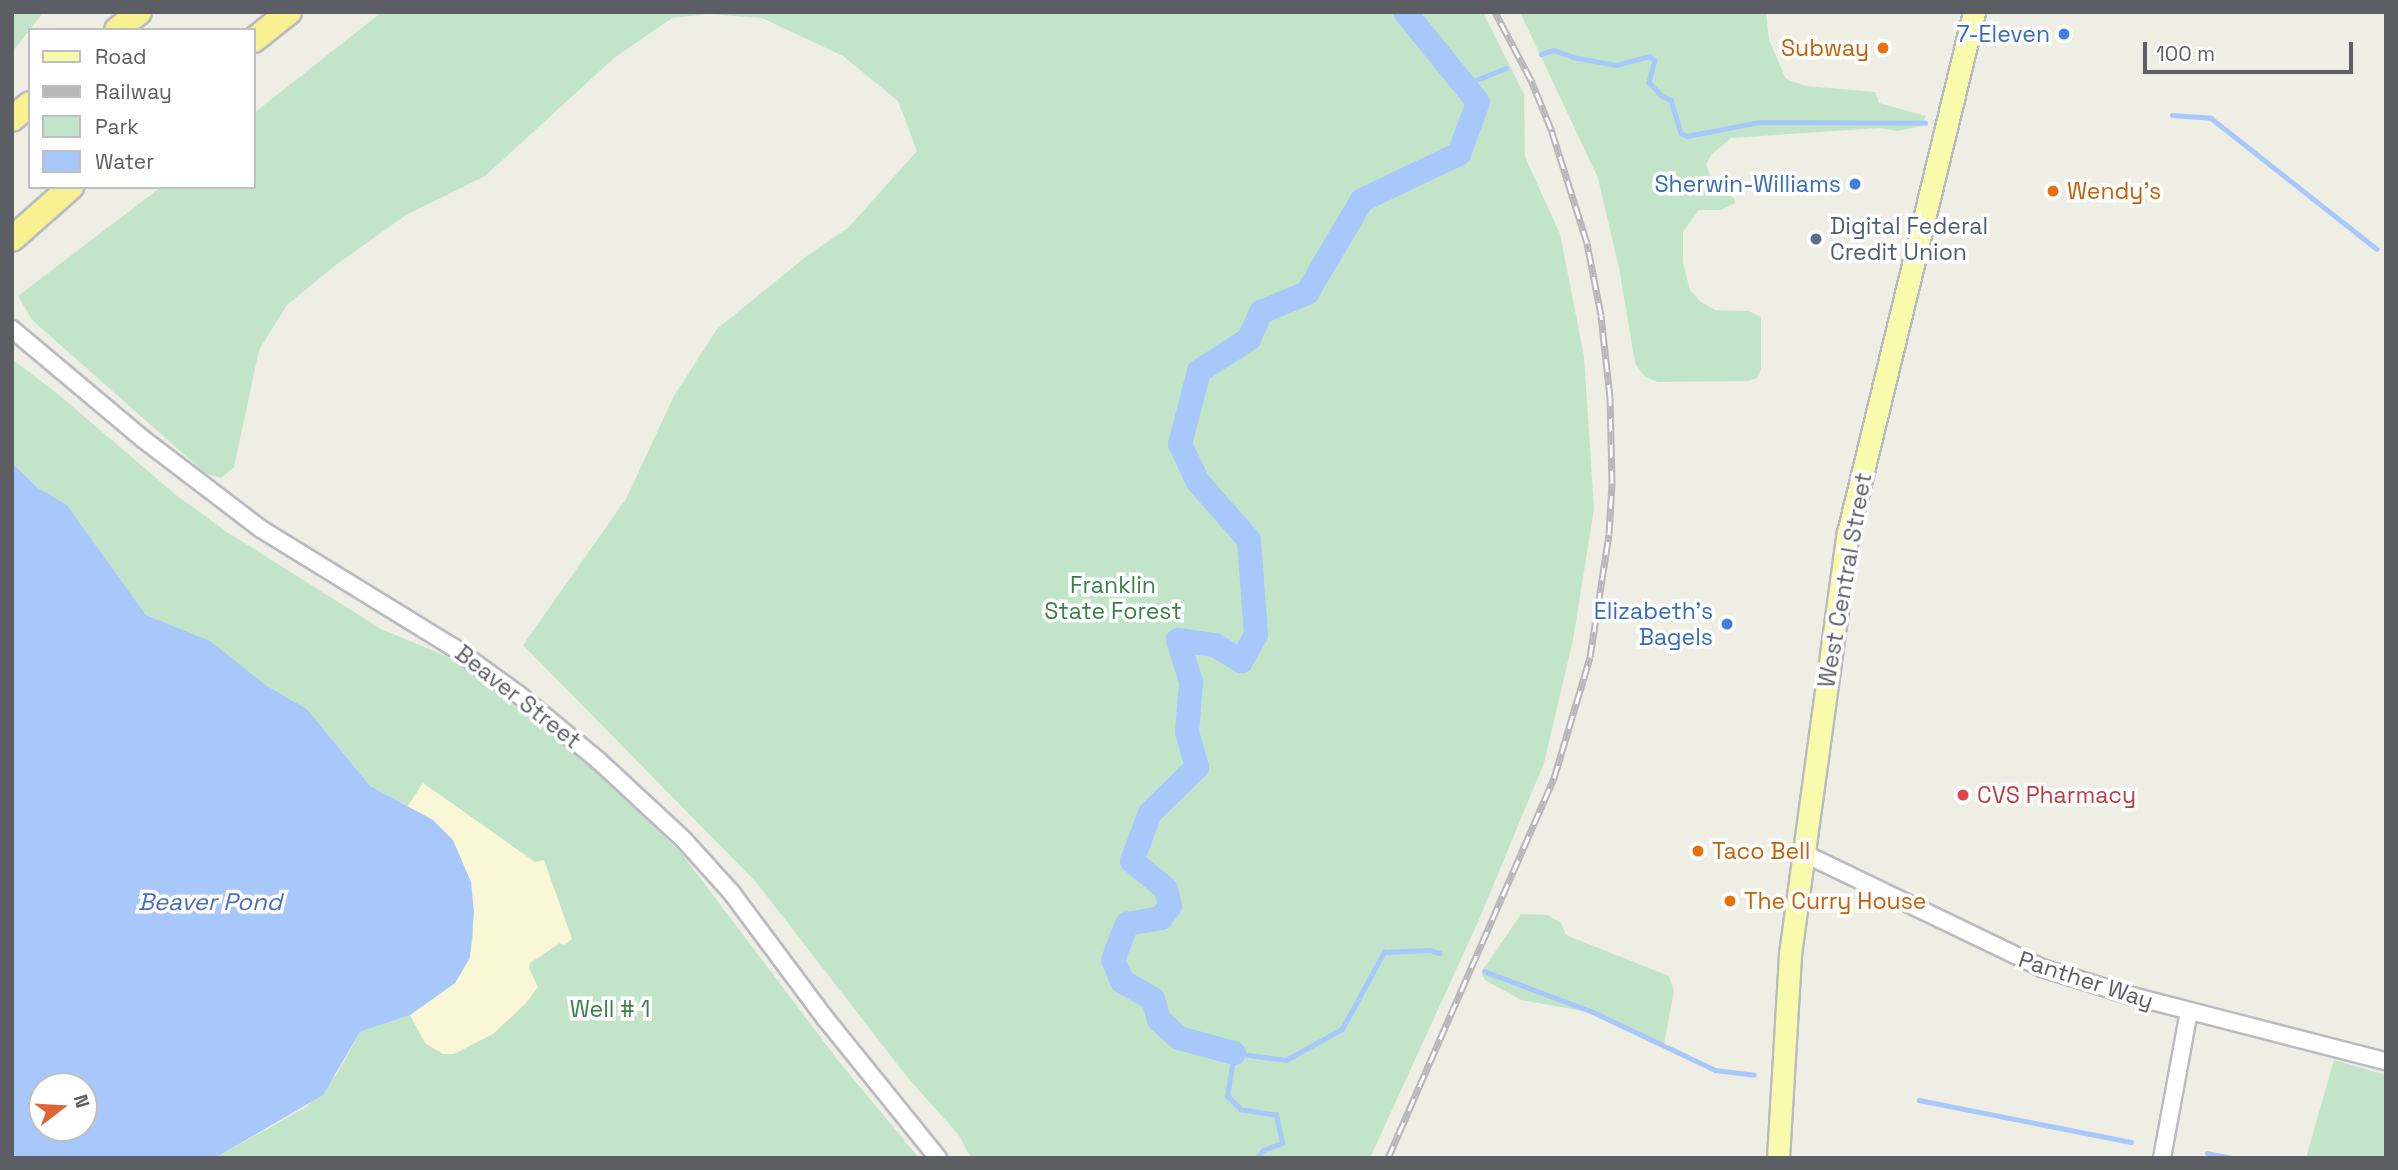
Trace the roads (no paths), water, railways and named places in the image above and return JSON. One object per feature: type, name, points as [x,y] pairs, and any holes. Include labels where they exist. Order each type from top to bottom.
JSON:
[{"type":"highway","points":[[119,28],[139,12]]},
{"type":"highway","points":[[256,38],[289,12]]},
{"type":"highway","points":[[12,119],[28,106]]},
{"type":"highway","points":[[12,239],[69,189]]},
{"type":"main road","name":"West Central Street","points":[[1778,1158],[1790,954],[1849,533],[1974,12]]},
{"type":"street","name":"Beaver Street","points":[[12,329],[143,439],[261,529],[453,647],[518,694],[599,761],[684,840],[731,892],[825,1018],[938,1158]]},
{"type":"street","name":"Panther Way","points":[[1803,853],[2023,961],[2111,990],[2386,1061]]},
{"type":"street","points":[[2162,1158],[2189,1011]]},
{"type":"water","name":"Beaver Pond","points":[[12,463],[38,488],[67,505],[146,615],[210,641],[267,686],[307,709],[370,786],[433,820],[453,840],[471,882],[474,912],[470,957],[455,983],[410,1015],[360,1032],[323,1095],[215,1158],[12,1158]]},
{"type":"waterway","points":[[1234,1053],[1179,1038],[1159,1020],[1153,999],[1122,981],[1113,960],[1127,924],[1161,918],[1170,906],[1166,889],[1132,861],[1150,813],[1197,767],[1187,732],[1191,682],[1178,640],[1215,645],[1241,661],[1256,635],[1249,540],[1198,482],[1180,444],[1199,371],[1249,339],[1261,312],[1307,293],[1362,200],[1459,154],[1478,102],[1405,12]]},
{"type":"waterway","points":[[1541,54],[1553,50],[1573,57],[1616,65],[1649,56],[1655,60],[1649,82],[1662,96],[1671,100],[1681,133],[1687,136],[1760,122],[1925,123]]},
{"type":"waterway","points":[[1464,85],[1506,68]]},
{"type":"waterway","points":[[2172,115],[2211,118],[2377,249]]},
{"type":"waterway","points":[[1257,1158],[1263,1150],[1282,1143],[1276,1115],[1241,1110],[1227,1096],[1234,1053],[1286,1060],[1342,1029],[1384,952],[1430,950],[1440,953]]},
{"type":"waterway","points":[[1484,971],[1593,1012],[1715,1070],[1754,1075]]},
{"type":"waterway","points":[[1919,1100],[2131,1142]]},
{"type":"waterway","points":[[2207,1153],[2232,1158]]},
{"type":"railway","points":[[1388,1158],[1554,778],[1590,657],[1609,534],[1612,483],[1610,397],[1601,315],[1587,243],[1551,129],[1531,80],[1495,12]]},
{"type":"place","name":"7-Eleven","points":[[2064,34]]},
{"type":"place","name":"Subway","points":[[1883,48]]},
{"type":"place","name":"Sherwin-Williams","points":[[1855,184]]},
{"type":"place","name":"Wendy's","points":[[2053,191]]},
{"type":"place","name":"Digital Federal Credit Union","points":[[1816,239]]},
{"type":"place","name":"Elizabeth's Bagels","points":[[1727,624]]},
{"type":"place","name":"CVS Pharmacy","points":[[1963,795]]},
{"type":"place","name":"Taco Bell","points":[[1698,851]]},
{"type":"place","name":"The Curry House","points":[[1730,901]]},
{"type":"park label","name":"Franklin State Forest","points":[[1113,598]]},
{"type":"park label","name":"Well # 1","points":[[610,1009]]}]
